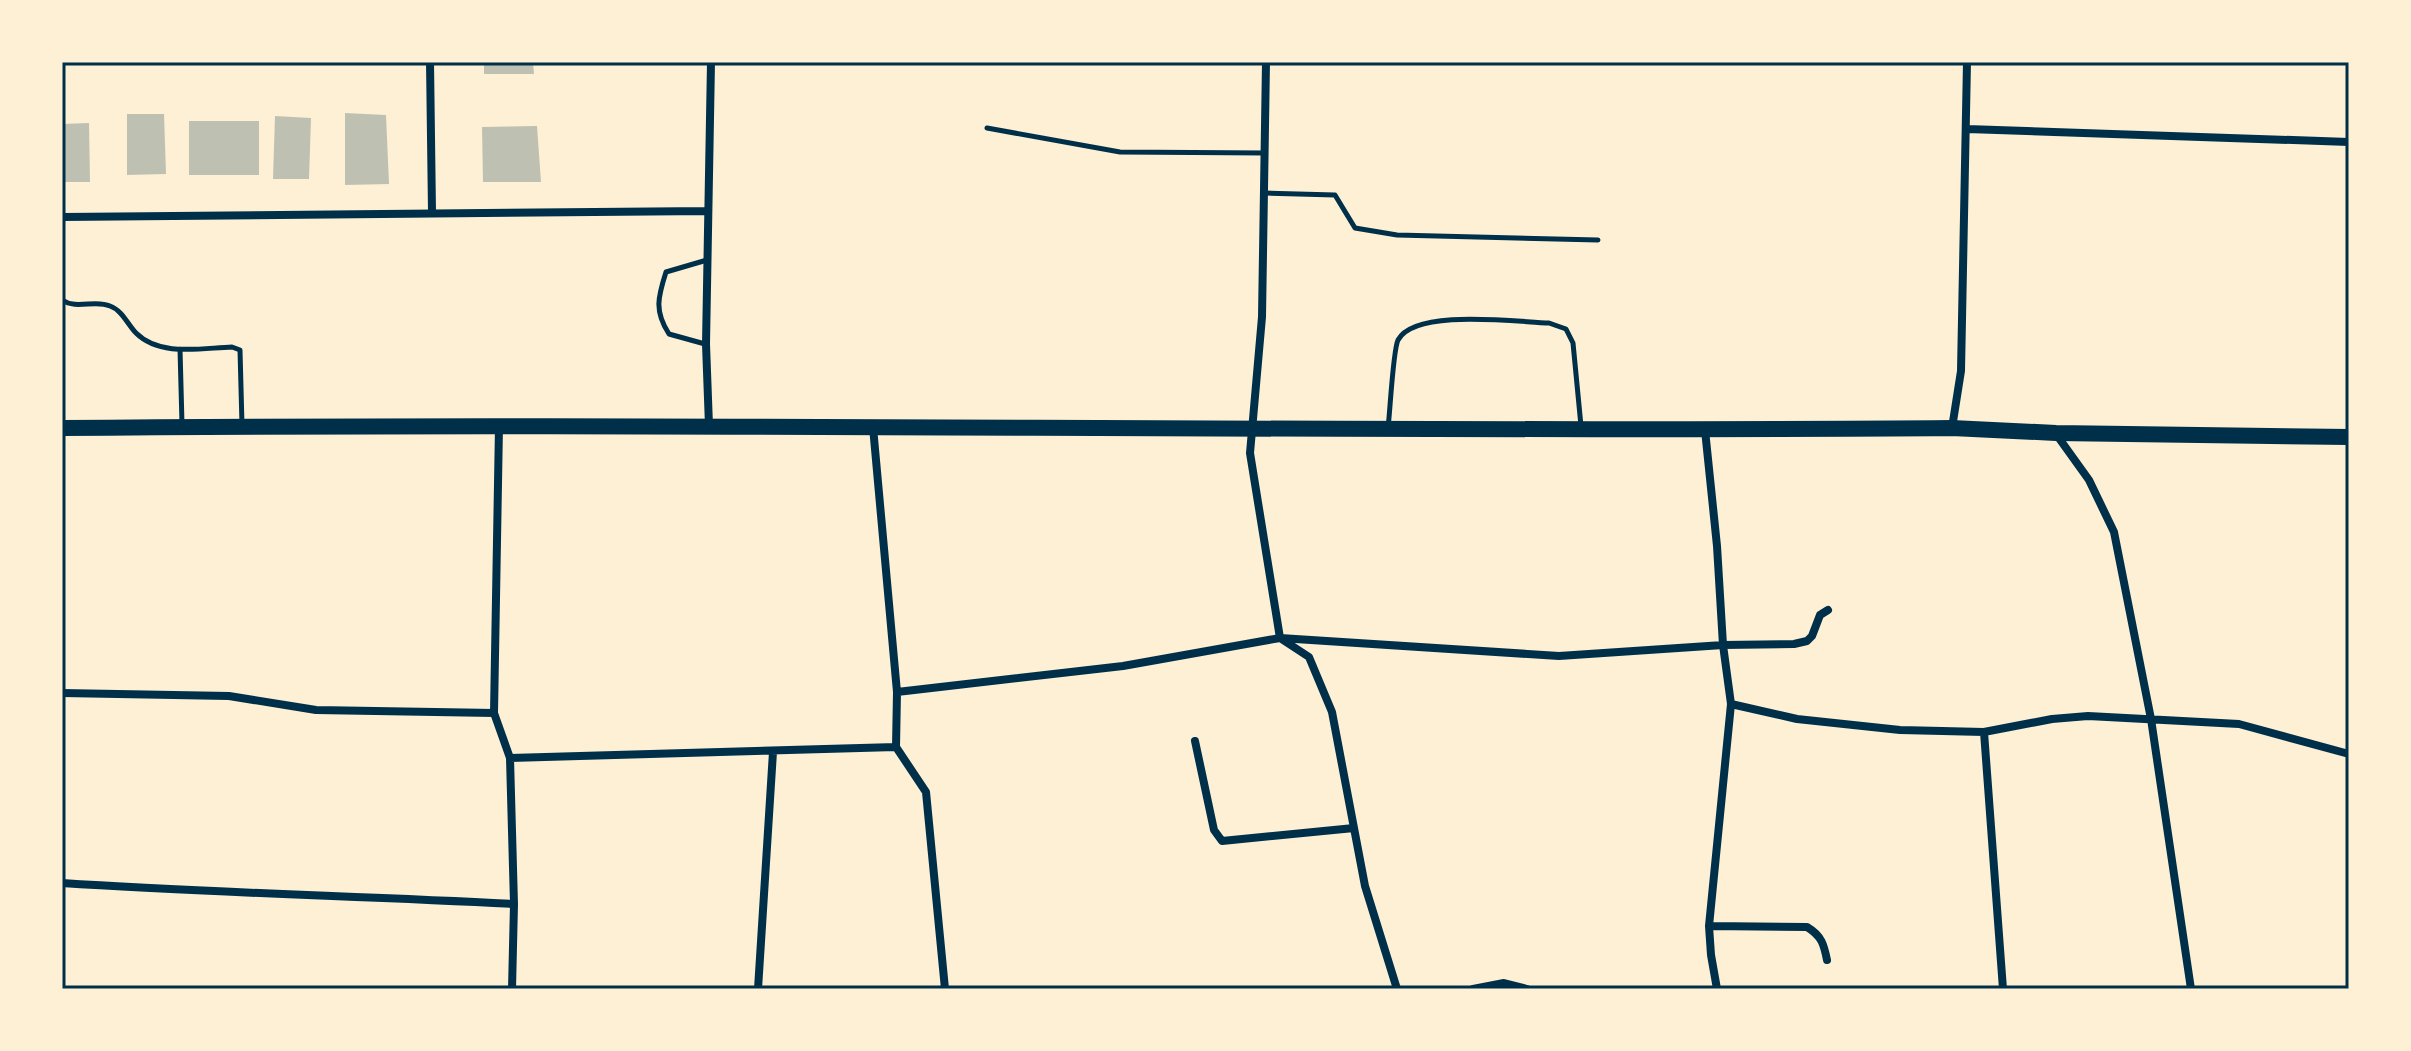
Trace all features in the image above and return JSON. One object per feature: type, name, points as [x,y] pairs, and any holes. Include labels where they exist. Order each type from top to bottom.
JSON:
[{"type":"main road","points":[[62,428],[1952,428],[2056,433],[2349,437]]},
{"type":"street","points":[[430,62],[432,212]]},
{"type":"street","points":[[709,426],[706,344],[711,62]]},
{"type":"street","points":[[1266,62],[1262,317],[1250,453],[1280,638],[1309,657],[1332,712],[1365,886],[1397,989]]},
{"type":"street","points":[[1952,428],[1961,371],[1967,62]]},
{"type":"street","points":[[1967,129],[2349,142]]},
{"type":"street","points":[[62,217],[708,211]]},
{"type":"street","points":[[499,426],[494,713],[510,758],[514,904],[512,989]]},
{"type":"street","points":[[872,426],[897,692],[896,747],[926,792],[945,989]]},
{"type":"street","points":[[1705,430],[1731,704],[1709,926],[1717,989]]},
{"type":"street","points":[[2056,433],[2089,480],[2114,532],[2151,719],[2191,989]]},
{"type":"street","points":[[897,692],[1123,666],[1280,638],[1559,656],[1807,641],[1820,615],[1828,610]]},
{"type":"street","points":[[62,693],[229,696],[316,710],[494,713]]},
{"type":"street","points":[[1731,704],[1797,719],[1900,730],[1984,732],[2052,719],[2088,716],[2239,724],[2349,754]]},
{"type":"street","points":[[1984,732],[2003,989]]},
{"type":"street","points":[[1195,741],[1214,830],[1222,841],[1354,828]]},
{"type":"street","points":[[510,758],[896,747]]},
{"type":"street","points":[[758,989],[773,752]]},
{"type":"street","points":[[62,883],[174,891],[277,892],[514,904]]},
{"type":"street","points":[[1709,926],[1807,927],[1824,943],[1827,960]]},
{"type":"street","points":[[1473,989],[1504,983],[1527,989]]},
{"type":"lane","points":[[987,128],[1120,152],[1265,153]]},
{"type":"lane","points":[[1264,193],[1335,195],[1355,228],[1397,235],[1598,240]]},
{"type":"lane","points":[[62,217],[62,249]]},
{"type":"lane","points":[[706,344],[669,334],[659,318],[660,288],[666,272],[707,260]]},
{"type":"lane","points":[[62,300],[69,305],[110,305],[146,341],[158,347],[232,347],[240,350],[242,426]]},
{"type":"lane","points":[[1388,429],[1397,341],[1411,328],[1435,320],[1549,323],[1566,329],[1573,343],[1581,428]]},
{"type":"lane","points":[[180,349],[182,427]]},
{"type":"building","points":[[484,62],[533,62],[534,74],[484,74]]},
{"type":"building","points":[[345,113],[386,115],[389,184],[345,185]]},
{"type":"building","points":[[127,114],[164,114],[166,174],[127,175]]},
{"type":"building","points":[[275,116],[311,118],[309,179],[273,179]]},
{"type":"building","points":[[189,121],[259,121],[259,175],[189,175]]},
{"type":"building","points":[[89,123],[90,182],[62,182],[62,124]]},
{"type":"building","points":[[537,126],[541,182],[483,182],[482,127]]}]
